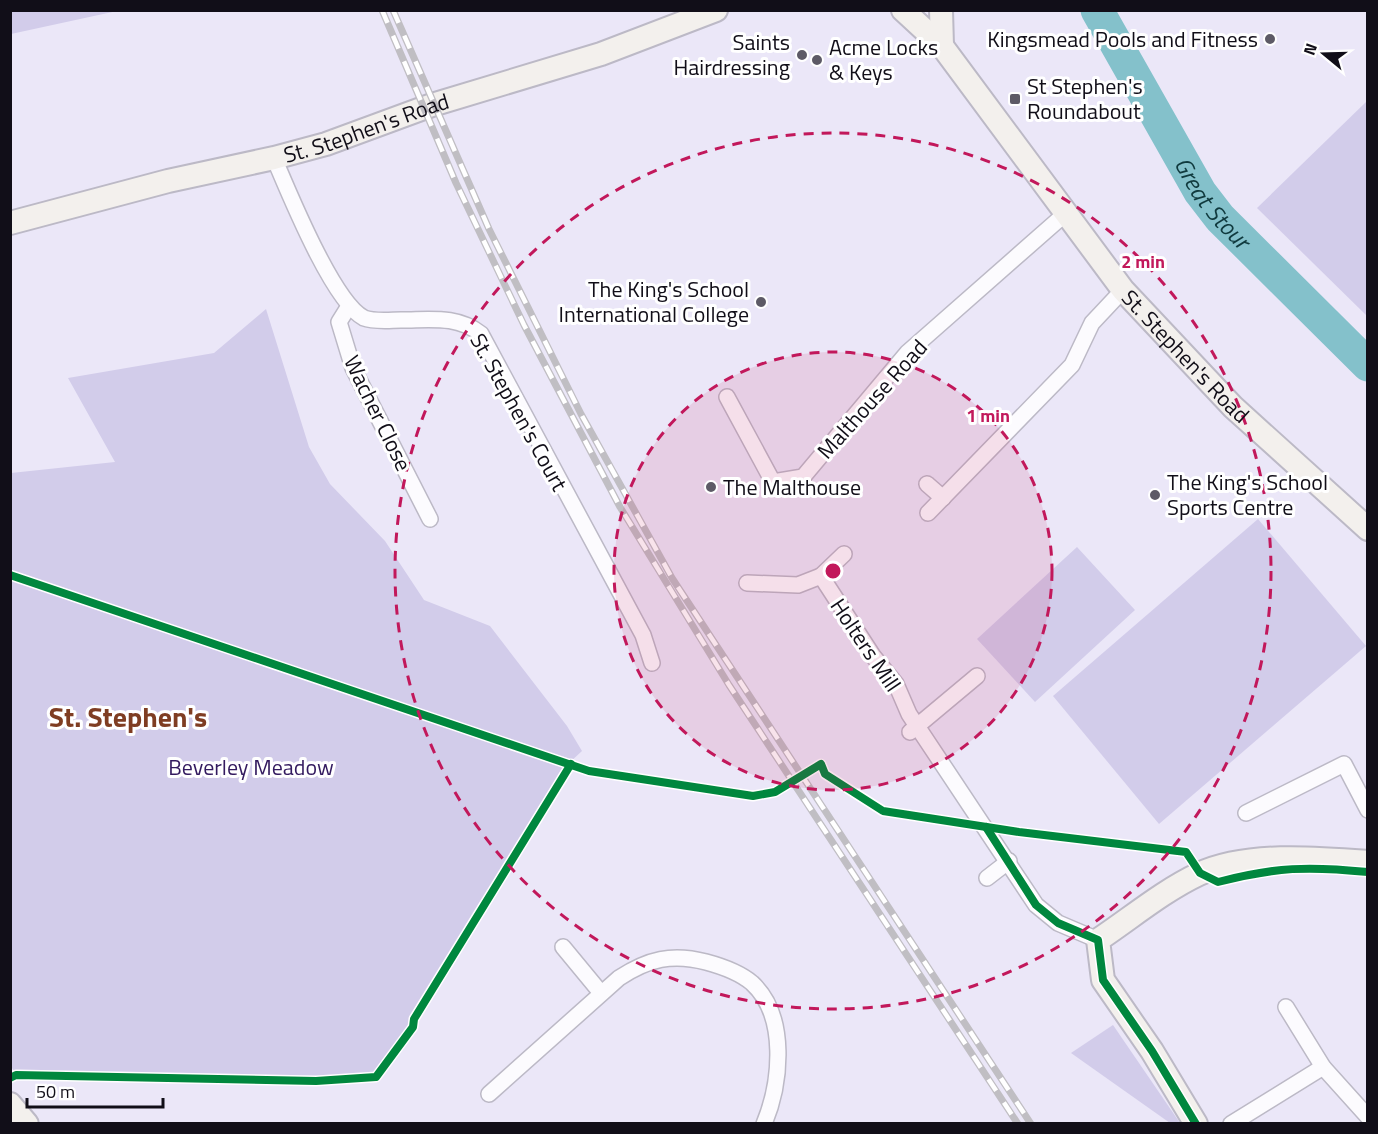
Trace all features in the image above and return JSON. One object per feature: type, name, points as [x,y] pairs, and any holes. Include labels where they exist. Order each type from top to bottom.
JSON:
[{"type":"main road","name":"St. Stephen's Road","points":[[10,223],[168,181],[326,144],[432,105],[601,54],[716,10]]},
{"type":"main road","name":"St. Stephen's Road","points":[[903,10],[914,13],[931,10]]},
{"type":"main road","name":"St. Stephen's Road","points":[[903,10],[942,46],[1123,290],[1233,406],[1368,530]]},
{"type":"main road","points":[[941,10],[942,46]]},
{"type":"main road","points":[[1196,1124],[1152,1051],[1103,980],[1098,940],[1200,873],[1256,860],[1309,857],[1367,861]]},
{"type":"main road","points":[[10,1104],[27,1124]]},
{"type":"street","points":[[274,158],[308,238],[349,306]]},
{"type":"street","name":"Malthouse Road","points":[[727,397],[773,482],[803,477],[907,352],[1065,214]]},
{"type":"street","points":[[928,513],[1072,365],[1092,323],[1123,290]]},
{"type":"street","name":"Wacher Close","points":[[349,306],[339,322],[352,368],[430,519]]},
{"type":"street","name":"St. Stephen's Court","points":[[349,306],[365,318],[447,320],[468,324],[481,334],[643,635],[652,663]]},
{"type":"street","points":[[927,484],[942,498]]},
{"type":"street","name":"Holters Mill","points":[[747,583],[798,585],[821,576],[844,554]]},
{"type":"street","name":"Holters Mill","points":[[821,576],[873,656],[896,684],[912,724],[1009,861],[1036,905],[1058,923],[1098,940]]},
{"type":"street","points":[[912,724],[977,676]]},
{"type":"street","points":[[1246,813],[1344,764],[1368,810]]},
{"type":"street","points":[[987,878],[1009,861]]},
{"type":"street","points":[[563,947],[600,993]]},
{"type":"street","points":[[489,1094],[600,993],[639,964],[671,957],[715,964],[751,983],[762,997],[775,1031],[775,1085],[765,1124]]},
{"type":"street","points":[[1286,1007],[1323,1067],[1368,1117]]},
{"type":"street","points":[[1231,1124],[1323,1067]]},
{"type":"green space","points":[[11,10],[117,11],[11,34]]},
{"type":"green space","points":[[1367,101],[1367,316],[1257,208]]},
{"type":"green space","name":"Beverley Meadow","points":[[266,309],[309,447],[330,484],[385,541],[424,600],[490,626],[567,726],[582,751],[568,764],[542,801],[409,1021],[411,1026],[375,1075],[317,1078],[20,1077],[10,1066],[11,473],[115,462],[68,378],[214,353]]},
{"type":"green space","points":[[1258,519],[1366,646],[1159,824],[1053,696]]},
{"type":"green space","points":[[1077,547],[1135,610],[1035,702],[977,639]]},
{"type":"green space","points":[[1113,1025],[1180,1123],[1170,1123],[1071,1053]]},
{"type":"waterway","name":"Great Stour","points":[[1097,10],[1200,192],[1220,218],[1368,365]]},
{"type":"railway","points":[[382,10],[456,183],[524,325],[620,507],[729,685],[1018,1124]]},
{"type":"railway","points":[[393,10],[489,229],[581,414],[672,578],[1031,1124]]},
{"type":"cycle path","points":[[10,575],[589,771],[753,796],[775,792],[821,764],[825,774],[883,811],[1019,832],[1186,852],[1200,873],[1218,882],[1257,873],[1292,869],[1368,872]]},
{"type":"cycle path","points":[[10,1078],[16,1075],[316,1081],[376,1077],[413,1027],[414,1019],[571,764]]},
{"type":"cycle path","points":[[986,827],[1036,905],[1058,923],[1098,940],[1103,980],[1152,1051],[1196,1124]]},
{"type":"place","name":"Kingsmead Pools and Fitness","points":[[1270,39]]},
{"type":"place","name":"Saints Hairdressing","points":[[802,55]]},
{"type":"place","name":"Acme Locks & Keys","points":[[817,60]]},
{"type":"place","name":"St Stephen's Roundabout","points":[[1015,99]]},
{"type":"place","name":"The King's School International College","points":[[761,302]]},
{"type":"place","name":"The Malthouse","points":[[711,487]]},
{"type":"place","name":"The King's School Sports Centre","points":[[1155,495]]},
{"type":"district","name":"St. Stephen's","points":[[128,716]]}]
